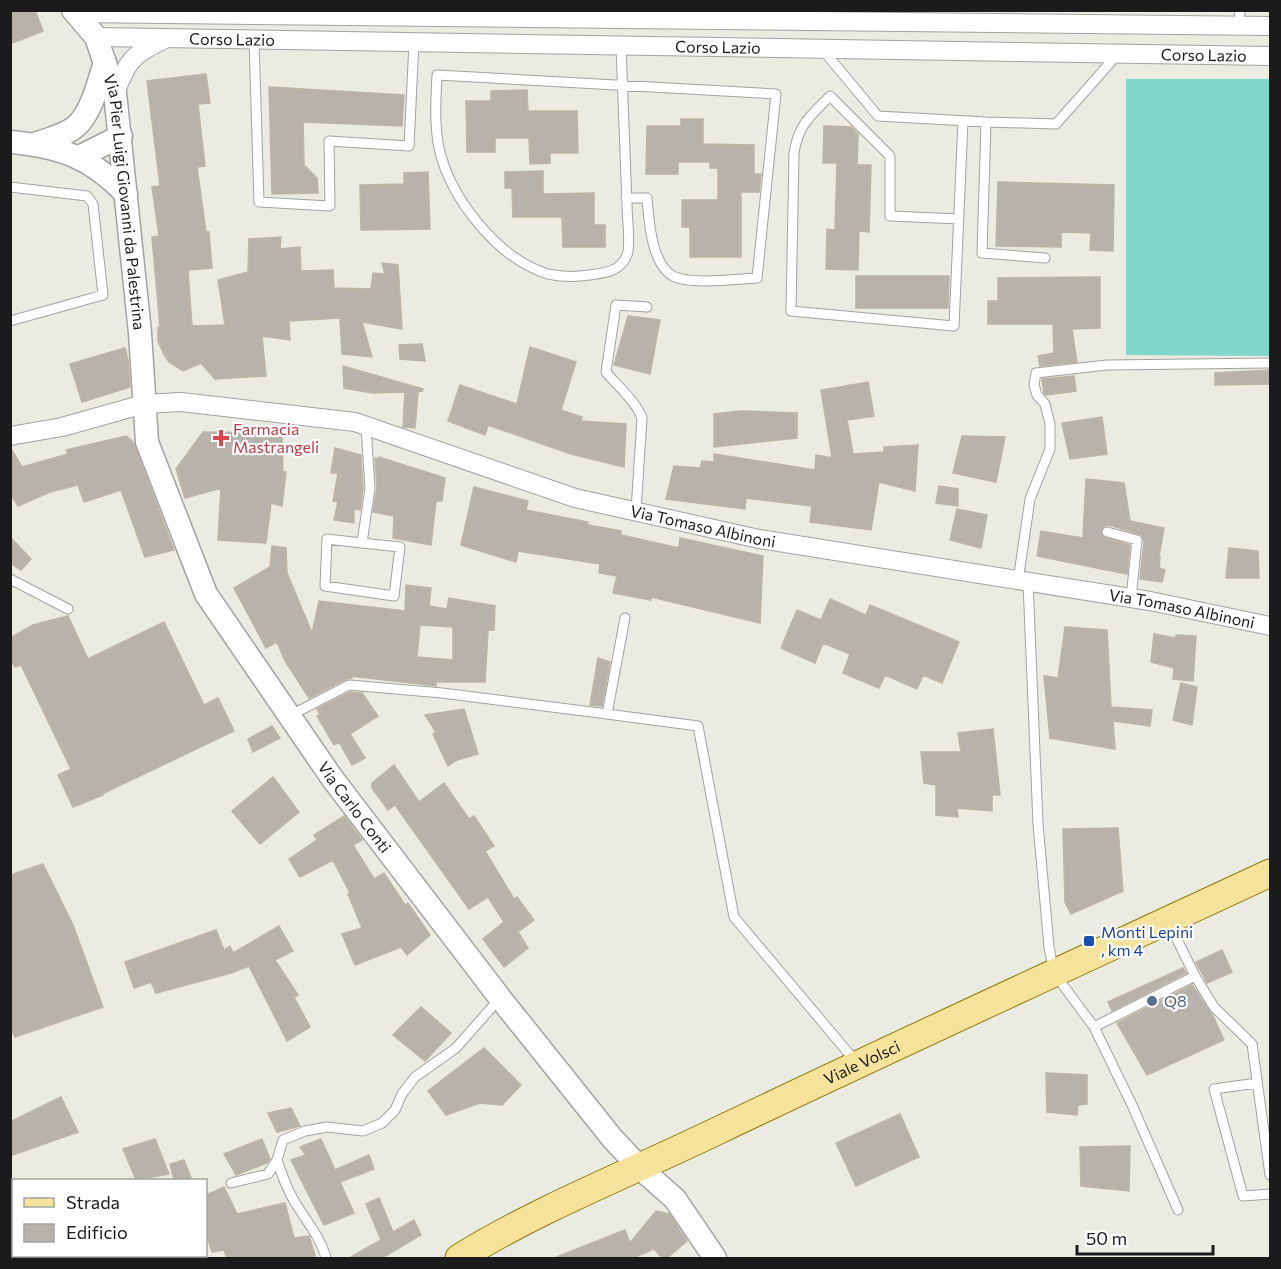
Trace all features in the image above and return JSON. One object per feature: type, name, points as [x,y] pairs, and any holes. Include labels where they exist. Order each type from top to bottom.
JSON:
[{"type":"main road","name":"Viale Volsci","points":[[459,1258],[557,1205],[1270,873]]},
{"type":"street","name":"Corso Lazio","points":[[74,12],[1239,18],[1270,26]]},
{"type":"street","name":"Via Pier Luigi Giovanni da Palestrina","points":[[74,12],[96,37],[115,93],[121,136],[144,404]]},
{"type":"street","name":"Corso Lazio","points":[[96,37],[1270,56]]},
{"type":"street","name":"Corso Lazio","points":[[115,93],[126,65],[143,49],[167,38]]},
{"type":"street","points":[[34,144],[77,126],[90,106],[105,62]]},
{"type":"street","points":[[77,126],[100,128],[121,136]]},
{"type":"street","points":[[79,157],[121,136]]},
{"type":"street","points":[[10,142],[34,144],[79,157],[111,178],[126,194]]},
{"type":"street","name":"Via Tomaso Albinoni","points":[[10,436],[62,427],[144,404],[181,402],[355,422],[576,498],[636,512],[759,539],[1131,598],[1270,626]]},
{"type":"street","name":"Via Carlo Conti","points":[[144,404],[147,441],[206,594],[332,778],[500,998],[612,1138],[640,1168],[675,1199],[715,1258]]},
{"type":"lane","points":[[254,40],[259,202],[330,206],[329,141],[409,146],[414,42]]},
{"type":"lane","points":[[621,46],[623,86],[626,198],[628,253],[621,266],[607,273],[574,277],[548,274],[498,246],[466,206],[447,173],[439,148],[435,117],[437,75],[623,86],[776,94],[757,278],[688,280],[673,276],[657,254],[650,230],[647,198],[626,198]]},
{"type":"lane","points":[[822,49],[878,116],[986,122],[1056,123],[1117,54]]},
{"type":"lane","points":[[959,219],[890,216],[890,156],[830,96],[803,124],[797,137],[794,153],[790,311],[954,326],[959,219],[963,121]]},
{"type":"lane","points":[[986,122],[982,253],[1045,258]]},
{"type":"lane","points":[[10,187],[87,196],[93,204],[103,295],[10,321]]},
{"type":"lane","points":[[636,512],[642,418],[638,406],[619,389],[606,372],[616,304],[647,308]]},
{"type":"lane","points":[[1178,1210],[1132,1105],[1094,1027],[1054,973],[1049,947],[1038,824],[1023,581],[1030,499],[1050,449],[1050,424],[1045,404],[1037,395],[1034,385],[1036,373],[1107,365],[1270,363]]},
{"type":"lane","points":[[362,543],[370,488],[366,426]]},
{"type":"lane","points":[[1107,532],[1137,540],[1131,598]]},
{"type":"lane","points":[[327,539],[362,543],[400,547],[394,596],[325,586],[327,539]]},
{"type":"lane","points":[[10,579],[68,609]]},
{"type":"lane","points":[[607,714],[625,618]]},
{"type":"lane","points":[[290,716],[349,685],[442,693],[698,726],[734,917],[858,1064]]},
{"type":"lane","points":[[1168,921],[1195,976],[1215,1007],[1251,1044],[1270,1175]]},
{"type":"lane","points":[[1094,1027],[1195,976]]},
{"type":"lane","points":[[231,1183],[268,1174],[277,1160],[283,1140],[306,1131],[327,1127],[363,1131],[382,1123],[395,1110],[402,1094],[415,1077],[456,1048],[500,998]]},
{"type":"lane","points":[[1257,1083],[1214,1089],[1243,1196],[1270,1194]]},
{"type":"lane","points":[[277,1160],[285,1184],[296,1205],[309,1221],[326,1258]]},
{"type":"shaded area","points":[[1126,79],[1270,79],[1270,356],[1126,355]]},
{"type":"building","points":[[10,10],[35,10],[43,31],[10,44]]},
{"type":"building","points":[[206,74],[210,103],[198,104],[205,166],[197,167],[206,232],[209,232],[212,268],[188,270],[192,326],[225,325],[218,280],[248,272],[249,239],[281,237],[280,249],[300,247],[301,271],[333,270],[334,288],[371,289],[373,273],[385,274],[382,263],[398,265],[402,329],[362,322],[372,357],[342,354],[340,318],[289,321],[290,340],[262,336],[266,376],[215,379],[201,363],[183,371],[169,362],[164,355],[158,341],[158,327],[160,327],[152,237],[159,236],[152,187],[160,186],[147,81]]},
{"type":"building","points":[[269,87],[404,95],[402,126],[303,122],[304,165],[317,178],[318,193],[272,194]]},
{"type":"building","points":[[527,90],[528,111],[577,111],[578,153],[550,153],[550,163],[530,164],[529,138],[495,138],[495,152],[467,152],[466,101],[491,101],[491,91]]},
{"type":"building","points":[[681,119],[703,119],[703,144],[754,145],[754,174],[761,174],[759,192],[741,192],[741,257],[690,257],[690,227],[682,227],[682,200],[718,200],[718,168],[710,168],[710,162],[678,162],[678,174],[646,174],[647,126],[681,126]]},
{"type":"building","points":[[824,126],[851,127],[858,134],[857,165],[871,165],[869,232],[859,231],[858,270],[826,269],[827,229],[835,230],[837,163],[823,163]]},
{"type":"building","points":[[543,171],[543,194],[594,193],[594,225],[605,225],[605,247],[563,247],[562,217],[513,217],[512,188],[505,188],[505,172]]},
{"type":"building","points":[[428,172],[430,229],[361,230],[360,185],[404,184],[404,173]]},
{"type":"building","points":[[998,182],[1114,185],[1113,251],[1090,250],[1091,233],[1061,232],[1061,247],[996,246]]},
{"type":"building","points":[[856,276],[949,276],[948,308],[856,308]]},
{"type":"building","points":[[1100,277],[1100,328],[1072,329],[1077,362],[1040,366],[1038,356],[1054,353],[1053,324],[988,324],[988,301],[998,301],[998,278]]},
{"type":"building","points":[[628,316],[660,320],[650,374],[614,365]]},
{"type":"building","points":[[422,344],[425,361],[400,359],[399,345]]},
{"type":"building","points":[[530,347],[576,362],[561,410],[582,417],[581,421],[626,424],[624,467],[571,454],[488,425],[485,435],[448,421],[460,385],[517,404]]},
{"type":"building","points":[[125,348],[130,387],[82,402],[70,364]]},
{"type":"building","points":[[343,366],[423,389],[418,392],[415,428],[403,427],[405,392],[373,393],[344,388]]},
{"type":"building","points":[[1270,370],[1270,384],[1215,385],[1215,373]]},
{"type":"building","points":[[1074,376],[1076,391],[1046,395],[1044,393],[1042,379]]},
{"type":"building","points":[[868,382],[874,416],[847,420],[853,454],[884,452],[884,447],[918,445],[915,491],[879,482],[871,530],[810,522],[812,506],[746,498],[745,509],[666,499],[674,466],[700,468],[702,461],[714,462],[714,454],[815,470],[816,455],[832,458],[821,390]]},
{"type":"building","points":[[741,411],[797,413],[797,438],[714,447],[714,414]]},
{"type":"building","points":[[1102,417],[1107,454],[1070,459],[1062,423]]},
{"type":"building","points":[[203,432],[282,433],[283,472],[286,472],[282,506],[271,503],[266,543],[218,540],[221,488],[185,498],[176,469]]},
{"type":"building","points":[[126,436],[133,442],[174,550],[145,557],[121,490],[84,502],[78,485],[50,492],[18,506],[10,493],[10,447],[22,467],[68,454],[66,450]]},
{"type":"building","points":[[962,436],[1005,437],[996,482],[953,473]]},
{"type":"building","points":[[335,448],[361,455],[363,488],[360,510],[354,509],[354,523],[334,520],[338,502],[333,501],[338,473],[331,473]]},
{"type":"building","points":[[379,457],[445,478],[442,501],[436,501],[431,545],[393,538],[394,516],[373,512],[377,488],[375,458],[379,459]]},
{"type":"building","points":[[1086,479],[1124,483],[1130,521],[1164,528],[1159,556],[1159,568],[1165,570],[1162,582],[1140,579],[1144,541],[1142,535],[1109,525],[1101,530],[1103,537],[1130,545],[1127,574],[1037,556],[1041,531],[1083,538]]},
{"type":"building","points":[[939,486],[958,489],[958,506],[936,503]]},
{"type":"building","points":[[474,487],[528,501],[526,510],[588,522],[588,525],[621,531],[621,535],[679,548],[680,538],[763,556],[760,623],[651,597],[651,600],[613,593],[617,576],[599,573],[600,564],[518,551],[516,562],[461,545]]},
{"type":"building","points":[[957,509],[987,515],[981,548],[950,540]]},
{"type":"building","points":[[10,537],[31,559],[21,570],[10,563]]},
{"type":"building","points":[[272,546],[286,548],[287,573],[312,633],[319,601],[405,611],[406,585],[431,588],[429,606],[447,609],[449,598],[495,606],[494,630],[488,630],[485,682],[436,682],[436,686],[350,676],[352,678],[309,698],[285,661],[277,642],[266,648],[234,588],[270,567]],"holes":[[[420,625],[453,627],[453,660],[417,657]]]},
{"type":"building","points":[[1229,548],[1258,551],[1259,578],[1226,578]]},
{"type":"building","points":[[830,599],[866,615],[870,605],[959,642],[942,683],[923,675],[917,689],[885,675],[879,688],[843,673],[850,654],[823,643],[815,663],[781,648],[797,610],[821,620]]},
{"type":"building","points":[[68,616],[88,659],[164,622],[204,705],[218,698],[234,731],[103,795],[73,807],[58,775],[71,769],[21,665],[15,667],[10,658],[10,638],[33,625]]},
{"type":"building","points":[[1065,627],[1107,630],[1111,707],[1152,710],[1150,726],[1113,721],[1115,749],[1050,738],[1044,676],[1058,678]]},
{"type":"building","points":[[1154,634],[1176,638],[1176,635],[1196,636],[1193,681],[1173,679],[1174,668],[1151,662]]},
{"type":"building","points":[[598,658],[610,662],[602,706],[590,705]]},
{"type":"building","points":[[1181,683],[1197,687],[1192,725],[1173,720]]},
{"type":"building","points":[[350,692],[362,693],[378,716],[350,734],[365,758],[352,765],[339,742],[334,745],[317,716],[320,714],[317,709]]},
{"type":"building","points":[[464,709],[478,754],[457,760],[448,766],[433,734],[436,732],[425,715]]},
{"type":"building","points":[[272,726],[280,738],[253,752],[248,739]]},
{"type":"building","points":[[993,729],[1000,795],[992,795],[992,811],[957,808],[958,817],[936,815],[936,785],[924,783],[921,752],[961,752],[958,733]]},
{"type":"building","points":[[394,765],[419,802],[444,783],[469,819],[474,816],[494,846],[485,851],[514,899],[517,897],[534,920],[518,932],[528,948],[504,967],[483,939],[504,922],[488,897],[469,909],[395,805],[388,810],[372,788],[372,783]]},
{"type":"building","points":[[273,777],[299,812],[260,844],[232,811]]},
{"type":"building","points":[[344,816],[362,840],[353,845],[374,879],[384,873],[405,905],[408,903],[430,935],[407,955],[401,947],[355,965],[342,934],[362,928],[348,894],[350,893],[333,860],[300,877],[289,859],[317,840],[314,835]]},
{"type":"building","points":[[1118,828],[1123,891],[1071,914],[1065,902],[1063,829]]},
{"type":"building","points":[[43,864],[73,925],[103,1007],[15,1037],[10,1026],[10,875]]},
{"type":"building","points":[[279,926],[293,951],[275,960],[298,995],[294,997],[310,1027],[287,1041],[249,966],[156,993],[151,982],[134,988],[125,962],[216,930],[224,950],[230,946],[233,953]]},
{"type":"building","points":[[1222,950],[1232,972],[1207,983],[1196,962]]},
{"type":"building","points":[[1183,968],[1186,973],[1112,1011],[1108,1002]]},
{"type":"building","points":[[1192,985],[1213,1016],[1224,1040],[1147,1075],[1117,1023]]},
{"type":"building","points":[[421,1007],[451,1033],[425,1061],[393,1035]]},
{"type":"building","points":[[484,1048],[521,1085],[502,1105],[480,1103],[446,1115],[428,1091]]},
{"type":"building","points":[[1046,1073],[1087,1075],[1087,1104],[1078,1105],[1077,1115],[1047,1112]]},
{"type":"building","points":[[61,1097],[78,1132],[10,1156],[10,1122]]},
{"type":"building","points":[[291,1108],[300,1126],[277,1132],[268,1113]]},
{"type":"building","points":[[900,1114],[919,1157],[856,1186],[836,1143]]},
{"type":"building","points":[[155,1139],[169,1174],[136,1179],[123,1149]]},
{"type":"building","points":[[262,1139],[270,1159],[267,1163],[236,1175],[224,1154]]},
{"type":"building","points":[[321,1139],[335,1170],[369,1155],[374,1169],[340,1182],[354,1213],[324,1225],[291,1160],[306,1155],[300,1147]]},
{"type":"building","points":[[1130,1146],[1129,1191],[1081,1186],[1080,1147]]},
{"type":"building","points":[[184,1160],[192,1179],[174,1179],[170,1164]]},
{"type":"building","points":[[224,1187],[237,1214],[285,1203],[294,1238],[309,1236],[316,1258],[227,1258],[224,1250],[212,1252],[207,1237],[207,1195]]},
{"type":"building","points":[[379,1198],[393,1232],[414,1220],[421,1235],[382,1258],[349,1258],[381,1240],[366,1204]]},
{"type":"building","points":[[656,1211],[669,1214],[687,1241],[667,1258],[662,1258],[654,1249],[636,1258],[554,1258],[625,1230],[630,1243]]},
{"type":"place","name":"Farmacia Mastrangeli","points":[[221,438]]},
{"type":"place","name":"Monti Lepini , km 4","points":[[1089,941]]},
{"type":"place","name":"Q8","points":[[1152,1001]]}]
